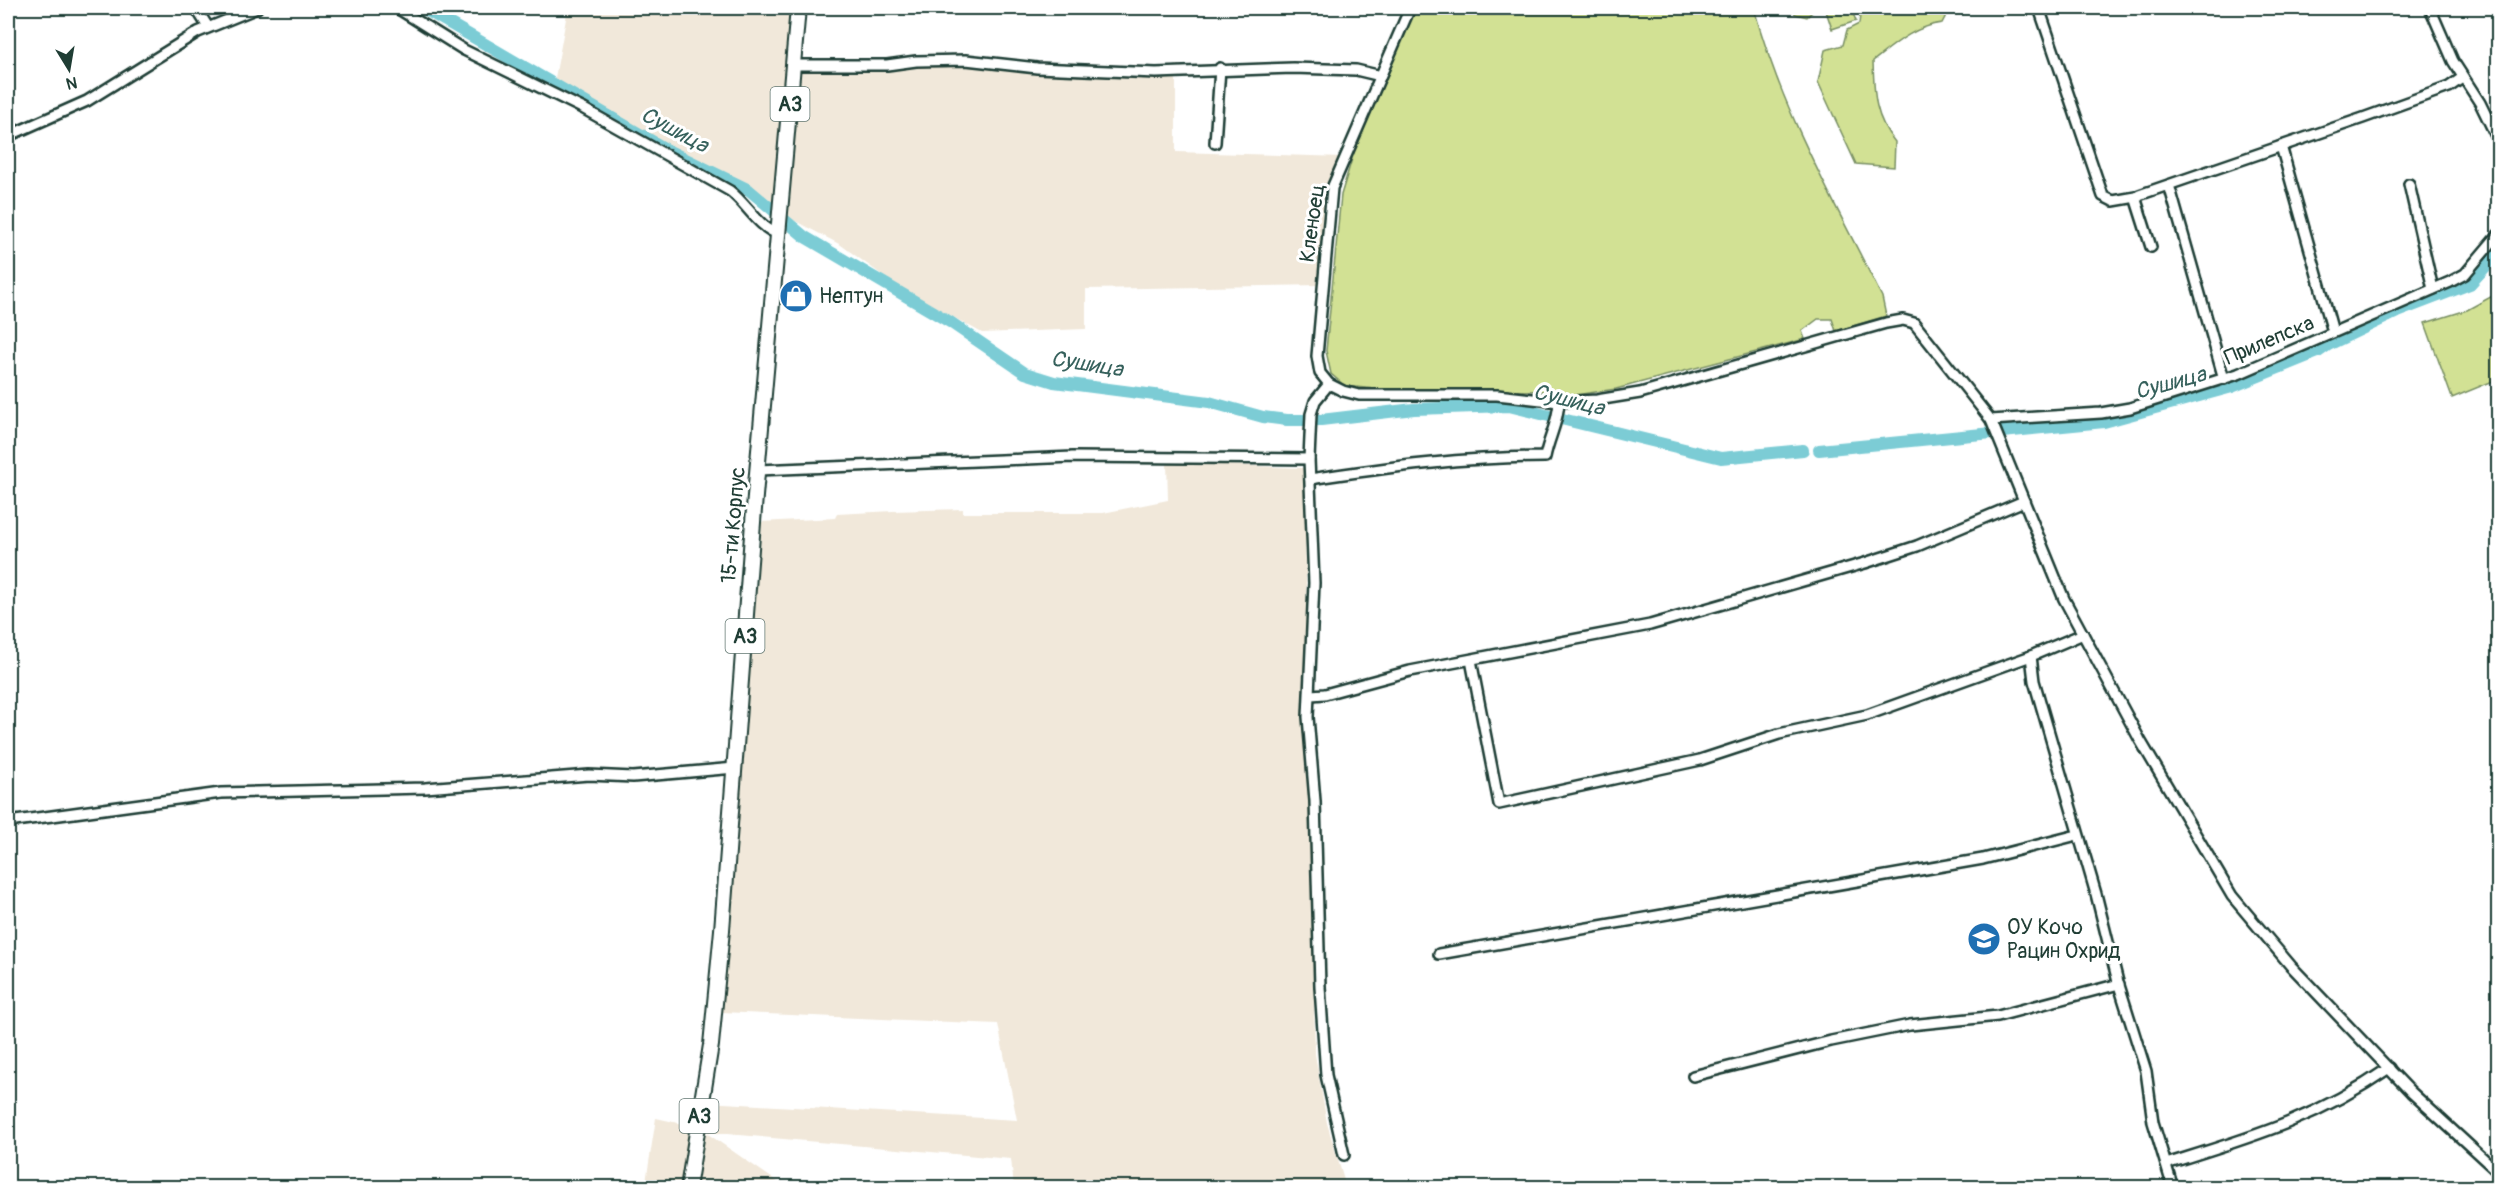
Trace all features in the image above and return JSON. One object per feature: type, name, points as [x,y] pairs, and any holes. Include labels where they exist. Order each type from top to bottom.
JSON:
[{"type":"main road","name":"15-ти Корпус","points":[[688,1188],[711,1045],[798,8]]},
{"type":"street","points":[[196,8],[208,27]]},
{"type":"street","points":[[8,136],[87,101],[208,27],[256,8]]},
{"type":"street","points":[[397,8],[464,50],[584,109],[730,191],[748,206],[767,230],[779,230]]},
{"type":"street","name":"Кленоец","points":[[1329,384],[1320,373],[1317,356],[1330,203],[1344,157],[1410,8]]},
{"type":"street","points":[[2039,8],[2103,196],[2113,201],[2136,197],[2281,147],[2449,87],[2462,78]]},
{"type":"street","points":[[2430,8],[2462,78],[2480,104],[2499,140]]},
{"type":"street","points":[[793,65],[887,65],[916,61],[957,60],[1037,68],[1156,73],[1220,68],[1356,70],[1381,76]]},
{"type":"street","points":[[1215,143],[1220,68]]},
{"type":"street","points":[[2281,147],[2333,332]]},
{"type":"street","points":[[2409,184],[2433,289]]},
{"type":"street","points":[[2169,185],[2224,379]]},
{"type":"street","points":[[2136,197],[2151,247]]},
{"type":"street","name":"Прилепска","points":[[1991,420],[2101,413],[2130,408],[2224,379],[2465,274],[2499,235]]},
{"type":"street","points":[[1344,1155],[1326,1075],[1320,987],[1315,801],[1308,717],[1311,694],[1314,583],[1310,459],[1311,414],[1315,401],[1329,384],[1343,392],[1359,395],[1497,395],[1559,402],[1597,400],[1640,393],[1903,320],[1914,323],[1923,333],[1991,420],[2064,599],[2140,740],[2232,896],[2291,966],[2389,1068],[2499,1172]]},
{"type":"street","points":[[1310,479],[1379,468],[1488,457],[1545,457],[1550,435],[1556,427],[1559,402]]},
{"type":"street","points":[[758,470],[1073,458],[1310,459]]},
{"type":"street","points":[[1311,694],[1325,694],[1410,671],[1650,625],[1906,549],[2024,501]]},
{"type":"street","points":[[1471,660],[1498,804],[1700,760],[1779,735],[1867,715],[2031,656],[2083,634]]},
{"type":"street","points":[[2031,656],[2034,681],[2096,894],[2119,984],[2146,1071],[2150,1110],[2173,1188]]},
{"type":"street","points":[[8,822],[220,793],[425,788],[589,775],[633,777],[735,768]]},
{"type":"street","points":[[1439,954],[1983,859],[2077,835]]},
{"type":"street","points":[[1693,1077],[1831,1041],[1910,1025],[1998,1016],[2119,984]]},
{"type":"street","points":[[2166,1164],[2280,1128],[2333,1104],[2389,1068]]},
{"type":"shaded area","points":[[568,8],[798,8],[793,65],[916,61],[1176,72],[1176,152],[1344,157],[1332,188],[1322,285],[1086,289],[1086,329],[982,333],[897,286],[841,245],[780,213],[749,190],[554,83]]},
{"type":"shaded area","points":[[1167,463],[1304,468],[1315,1054],[1327,1123],[1346,1187],[1014,1187],[1011,1159],[705,1132],[785,1187],[645,1188],[656,1118],[697,1127],[707,1102],[1017,1120],[998,1024],[722,1012],[761,522],[835,518],[837,514],[963,509],[963,513],[1103,513],[1168,500]]},
{"type":"green space","points":[[1416,8],[1754,8],[1765,46],[1794,119],[1810,156],[1882,297],[1886,316],[1836,331],[1832,319],[1818,319],[1802,331],[1805,339],[1616,389],[1575,395],[1542,391],[1376,389],[1345,386],[1331,374],[1326,351],[1341,195],[1354,152]]},
{"type":"green space","points":[[1794,8],[1816,8],[1807,17],[1795,14]]},
{"type":"green space","points":[[1825,8],[1851,8],[1856,21],[1832,29]]},
{"type":"green space","points":[[1861,8],[1950,8],[1942,23],[1913,32],[1873,61],[1879,114],[1895,142],[1894,167],[1856,164],[1818,82],[1825,50],[1843,45],[1847,30],[1859,24]]},
{"type":"green space","points":[[2498,293],[2498,379],[2452,398],[2425,323],[2467,310]]},
{"type":"waterway","name":"Сушица","points":[[423,8],[669,151],[749,190],[805,237],[950,322],[1025,373],[1054,382],[1209,402],[1263,417],[1287,420],[1321,420],[1414,409],[1509,406],[1721,458],[1803,450]]},
{"type":"waterway","name":"Сушица","points":[[1819,450],[2104,422],[2232,387],[2318,352],[2397,312],[2470,284],[2498,253]]},
{"type":"place","name":"Нептун","points":[[796,296]]},
{"type":"place","name":"ОУ Кочо Рацин Охрид","points":[[1984,939]]}]
